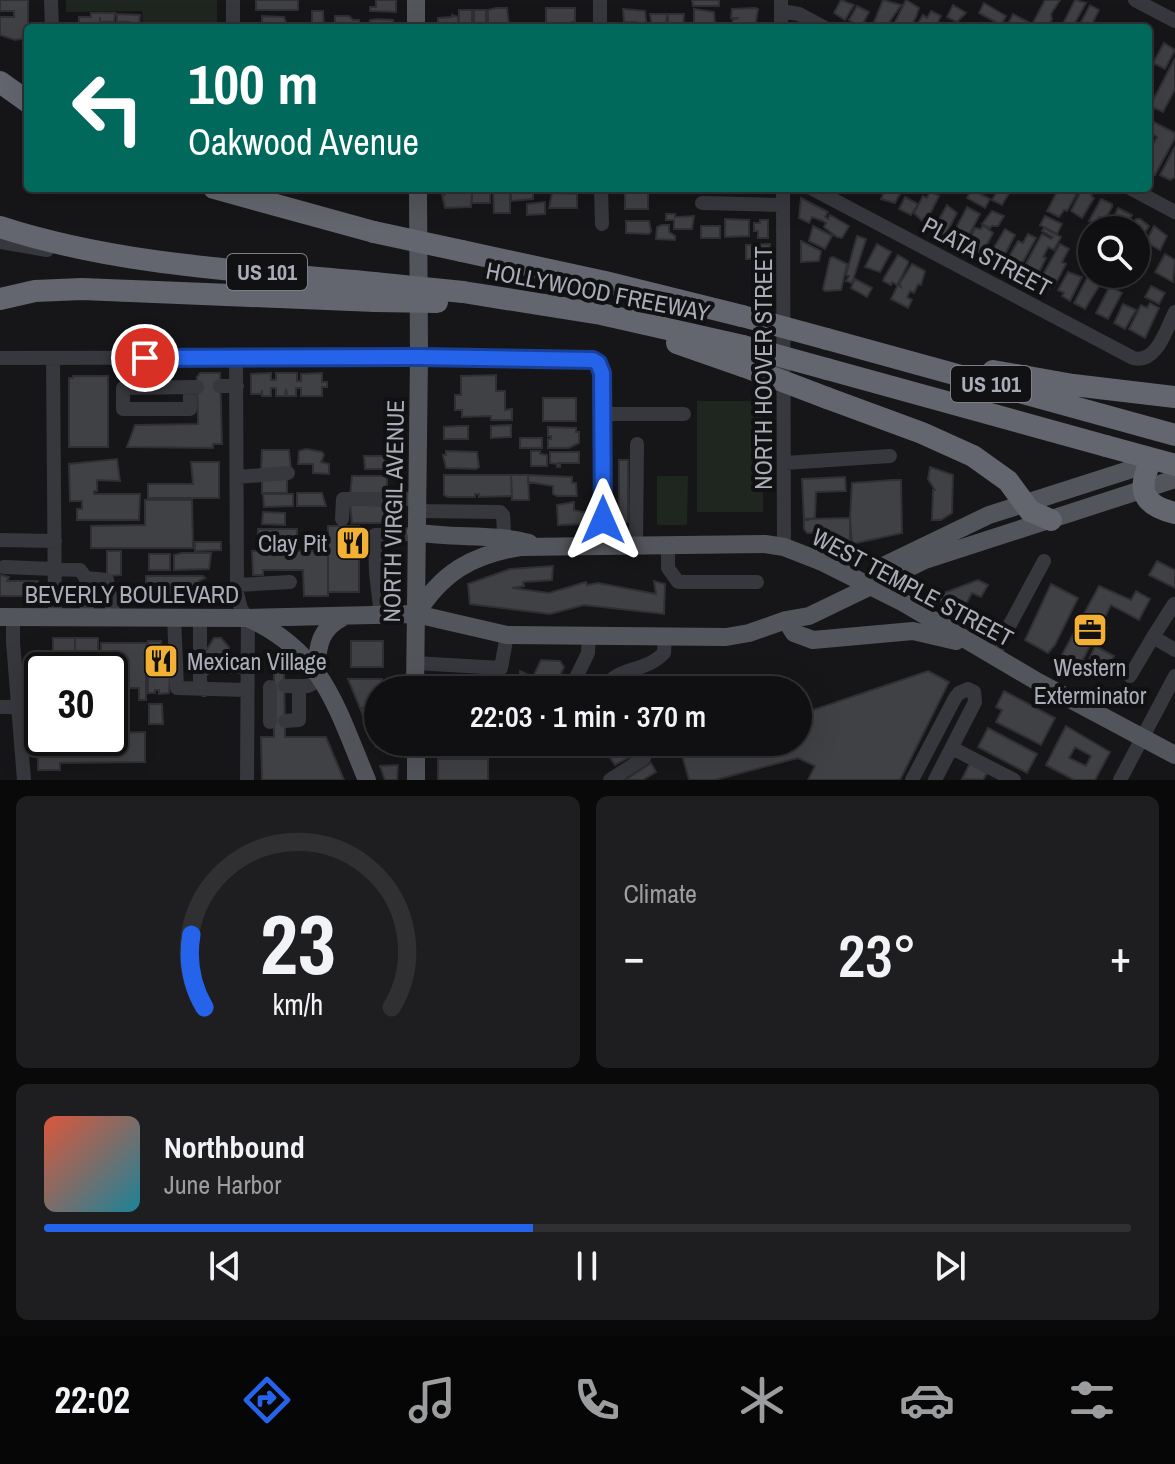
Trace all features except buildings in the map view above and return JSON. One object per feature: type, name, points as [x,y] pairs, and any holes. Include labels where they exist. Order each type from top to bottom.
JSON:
[{"type":"highway","points":[[0,82],[24,99]]},
{"type":"highway","points":[[0,103],[24,112]]},
{"type":"highway","name":"HOLLYWOOD FREEWAY","points":[[229,192],[374,232],[605,282],[742,316],[1165,432]]},
{"type":"highway","name":"US 101","points":[[0,227],[60,244],[374,292]]},
{"type":"highway","points":[[0,299],[35,291],[82,289],[374,292]]},
{"type":"highway","name":"HOLLYWOOD FREEWAY","points":[[374,292],[539,303],[648,323],[743,356],[827,369],[1175,465]]},
{"type":"highway","points":[[827,339],[1045,381],[1175,397]]},
{"type":"highway","points":[[743,356],[827,398],[922,433],[973,456],[1008,481],[1030,511],[1051,520]]},
{"type":"highway","points":[[1150,463],[1143,477],[1143,490],[1155,506],[1175,513]]},
{"type":"main road","points":[[416,0],[416,24]]},
{"type":"main road","name":"NORTH VIRGIL AVENUE","points":[[415,676],[418,192]]},
{"type":"main road","points":[[786,620],[802,606],[941,536],[1022,504],[1175,456]]},
{"type":"main road","points":[[248,618],[416,614],[507,635],[726,637],[809,616],[925,560],[1175,479]]},
{"type":"main road","points":[[416,533],[504,543]]},
{"type":"main road","name":"WEST TEMPLE STREET","points":[[416,614],[431,590],[449,574],[504,543],[784,547],[820,561],[904,603],[993,656],[1175,755]]},
{"type":"main road","name":"BEVERLY BOULEVARD","points":[[7,617],[248,618],[268,627],[292,644],[319,674],[367,780]]},
{"type":"main road","points":[[319,674],[320,636],[326,627],[343,617]]},
{"type":"main road","points":[[786,620],[794,633],[813,640],[913,631],[948,641],[971,643]]},
{"type":"main road","points":[[416,756],[416,780]]},
{"type":"street","points":[[51,0],[52,24]]},
{"type":"street","points":[[233,0],[233,24]]},
{"type":"street","points":[[600,0],[600,24]]},
{"type":"street","points":[[1135,0],[1175,21]]},
{"type":"street","points":[[781,5],[818,24]]},
{"type":"street","points":[[601,192],[602,224]]},
{"type":"street","name":"NORTH HOOVER STREET","points":[[783,192],[784,547]]},
{"type":"street","name":"PLATA STREET","points":[[819,192],[1133,358],[1143,360],[1151,356],[1175,312]]},
{"type":"street","points":[[1138,192],[1175,212]]},
{"type":"street","points":[[702,203],[783,205]]},
{"type":"street","points":[[0,242],[76,256],[161,261]]},
{"type":"street","points":[[0,358],[588,358],[598,363],[602,373],[603,546]]},
{"type":"street","points":[[53,358],[55,617]]},
{"type":"street","points":[[236,358],[237,600],[248,618],[247,780]]},
{"type":"street","points":[[220,386],[237,386]]},
{"type":"street","points":[[194,387],[190,409],[123,409],[123,388],[194,387]]},
{"type":"street","points":[[602,414],[684,414]]},
{"type":"street","points":[[636,545],[637,444]]},
{"type":"street","points":[[785,463],[890,456]]},
{"type":"street","points":[[238,477],[288,473]]},
{"type":"street","points":[[342,519],[343,499],[500,512],[503,515],[504,543]]},
{"type":"street","points":[[381,615],[375,535],[416,533]]},
{"type":"street","points":[[0,540],[55,541]]},
{"type":"street","points":[[668,545],[668,568],[678,582],[757,582]]},
{"type":"street","points":[[993,656],[1044,561]]},
{"type":"street","points":[[4,567],[80,570],[86,578],[87,617]]},
{"type":"street","points":[[86,578],[107,580],[114,617]]},
{"type":"street","points":[[237,585],[290,582]]},
{"type":"street","points":[[1130,676],[1174,604]]},
{"type":"street","points":[[7,617],[24,780]]},
{"type":"street","points":[[174,617],[175,686],[182,689],[308,686],[319,674]]},
{"type":"street","points":[[200,617],[200,682],[204,690]]},
{"type":"street","points":[[415,663],[501,668],[507,635]]},
{"type":"street","points":[[614,676],[657,660],[664,653],[665,635]]},
{"type":"street","points":[[577,676],[588,653],[589,636]]},
{"type":"street","points":[[1153,637],[1175,650]]},
{"type":"street","points":[[200,673],[208,666],[246,667]]},
{"type":"street","points":[[1120,780],[1175,676]]},
{"type":"street","points":[[276,721],[282,686]]},
{"type":"street","points":[[247,722],[299,720],[282,686]]},
{"type":"street","points":[[912,780],[955,698],[968,689],[974,692],[975,702],[935,780]]},
{"type":"street","points":[[0,707],[24,710]]},
{"type":"street","points":[[952,748],[1014,780]]},
{"type":"street","points":[[610,780],[644,758]]},
{"type":"shaded area","points":[[66,0],[217,0],[217,24],[143,24],[142,11],[66,12]]},
{"type":"shaded area","points":[[697,401],[763,401],[763,512],[697,512]]},
{"type":"shaded area","points":[[657,476],[688,476],[687,525],[657,525]]},
{"type":"place","name":"Clay Pit","points":[[353,543]]},
{"type":"place","name":"Western Exterminator","points":[[1090,630]]},
{"type":"place","name":"Mexican Village","points":[[161,661]]},
{"type":"route","points":[[145,358],[588,358],[598,363],[602,373],[603,520]]}]
